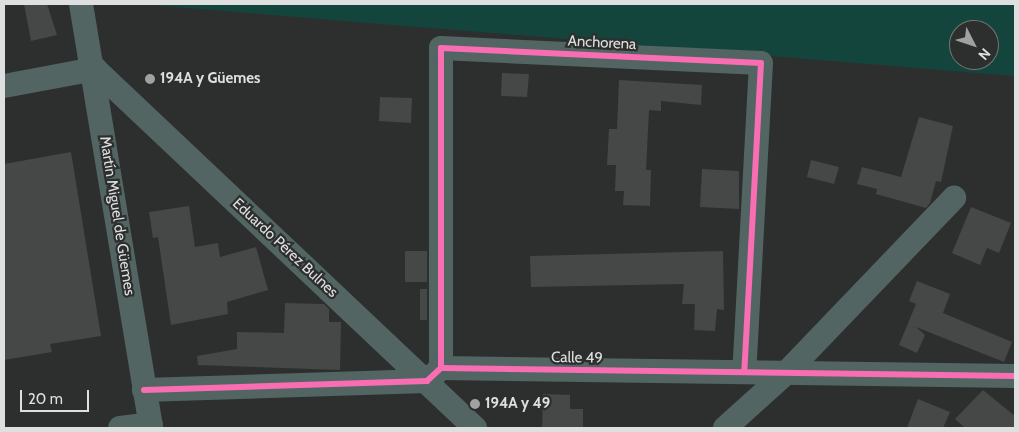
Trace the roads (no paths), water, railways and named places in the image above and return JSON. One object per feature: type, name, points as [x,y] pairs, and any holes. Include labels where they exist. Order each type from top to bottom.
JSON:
[{"type":"street","name":"Martín Miguel de Güemes","points":[[81,4],[94,69],[151,426]]},
{"type":"street","name":"Anchorena","points":[[434,375],[441,48],[762,63],[744,372]]},
{"type":"street","points":[[4,86],[94,69]]},
{"type":"street","name":"Eduardo Pérez Bulnes","points":[[94,69],[434,375],[476,428]]},
{"type":"street","points":[[725,428],[786,373],[954,198]]},
{"type":"street","name":"Calle 49","points":[[144,390],[434,375],[744,372],[1015,376]]},
{"type":"street","points":[[120,428],[151,426]]},
{"type":"place","name":"194A y Güemes","points":[[150,79]]},
{"type":"place","name":"194A y 49","points":[[475,404]]}]
